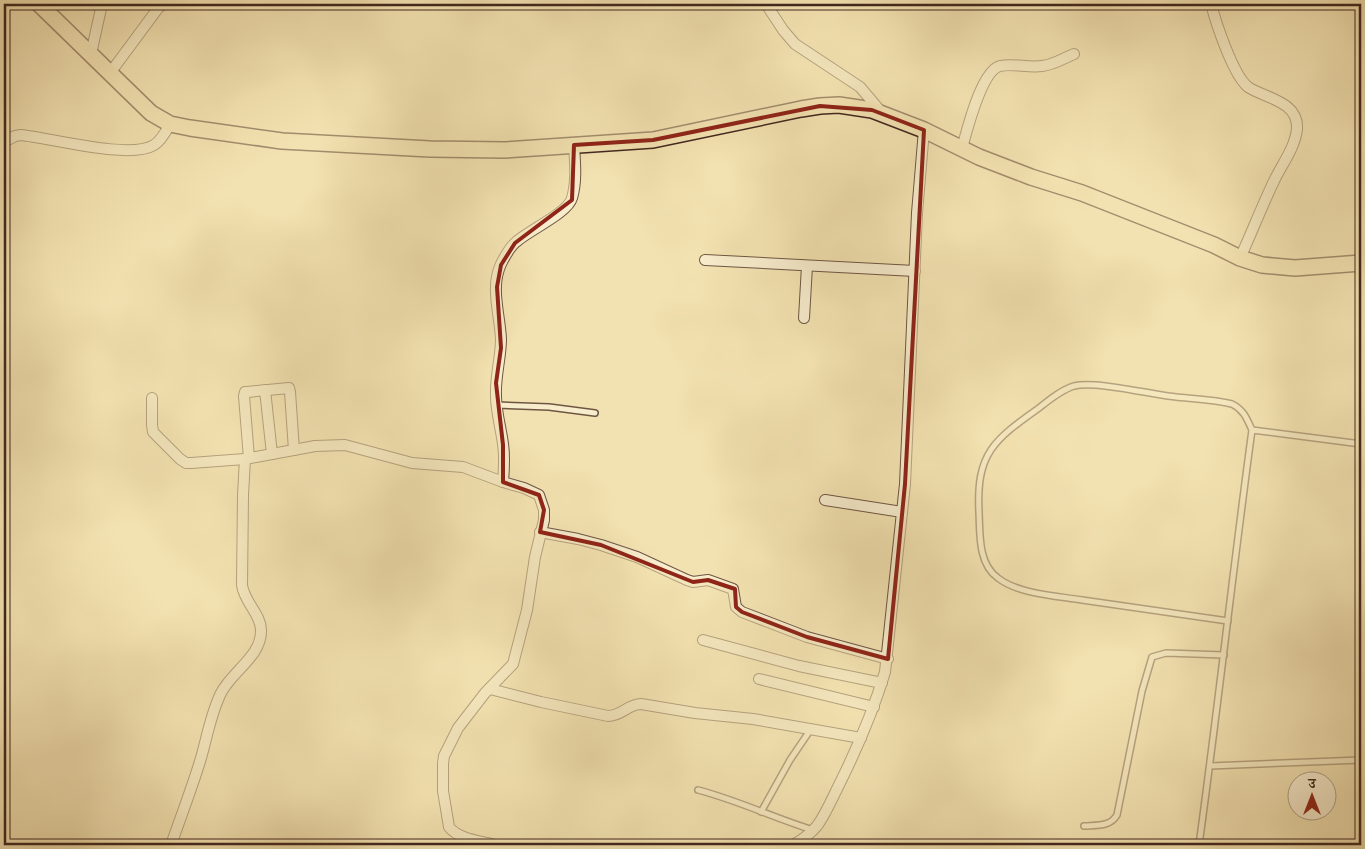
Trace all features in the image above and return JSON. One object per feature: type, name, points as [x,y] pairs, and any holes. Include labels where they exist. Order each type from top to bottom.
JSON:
[{"type":"main road","points":[[39,4],[151,113],[170,124],[190,128],[282,141],[505,150],[653,140],[820,106],[839,105],[872,110],[924,130],[979,157],[1031,177],[1082,192],[1214,244],[1240,258],[1282,268],[1361,263]]},
{"type":"street","points":[[91,54],[102,4]]},
{"type":"street","points":[[110,73],[159,7],[164,4]]},
{"type":"street","points":[[766,4],[795,44],[860,87],[883,115]]},
{"type":"street","points":[[1211,4],[1217,25],[1243,82],[1262,94],[1286,105],[1296,120],[1297,128],[1290,152],[1274,180],[1240,258]]},
{"type":"street","points":[[962,148],[981,91],[994,69],[1000,66],[1012,65],[1042,66],[1074,54]]},
{"type":"street","points":[[4,142],[21,135],[128,150],[152,146],[160,140],[170,124]]},
{"type":"street","points":[[793,845],[813,830],[828,808],[874,707],[888,659],[902,512],[910,398],[917,213],[924,130]]},
{"type":"street","points":[[503,482],[503,445],[496,405],[496,383],[501,348],[497,287],[501,265],[514,243],[568,206],[572,200],[575,171],[574,145]]},
{"type":"street","points":[[705,260],[915,271]]},
{"type":"street","points":[[804,318],[807,266]]},
{"type":"street","points":[[171,845],[200,762],[221,693],[228,682],[257,649],[261,637],[260,623],[245,599],[242,585],[243,495],[247,459],[244,394],[247,392],[285,388],[290,390],[294,450]]},
{"type":"street","points":[[265,390],[272,454]]},
{"type":"street","points":[[152,398],[153,432],[183,462],[247,459],[315,446],[345,445],[412,463],[463,467],[539,495],[544,510],[544,520],[540,532],[527,610],[515,658],[511,668],[490,689],[458,728],[443,763],[443,791],[447,821],[452,831],[495,845]]},
{"type":"street","points":[[825,500],[902,512]]},
{"type":"street","points":[[540,532],[578,539],[637,557],[693,582],[708,580],[722,584],[733,589],[736,607],[742,612],[807,637],[888,659]]},
{"type":"street","points":[[703,640],[799,666],[882,683]]},
{"type":"street","points":[[759,679],[874,707]]},
{"type":"street","points":[[490,689],[608,716],[617,715],[635,704],[641,704],[696,713],[753,719],[861,738]]},
{"type":"lane","points":[[1199,845],[1210,766],[1252,430],[1245,414],[1240,408],[1232,404],[1104,387],[1075,386],[1048,401],[1008,430],[994,443],[983,467],[978,493],[983,557],[988,569],[998,578],[1013,587],[1228,621]]},
{"type":"lane","points":[[496,405],[549,407],[595,413]]},
{"type":"lane","points":[[1252,430],[1361,444]]},
{"type":"lane","points":[[1084,826],[1108,824],[1117,815],[1142,692],[1152,656],[1166,653],[1224,655]]},
{"type":"lane","points":[[761,812],[790,760],[811,729]]},
{"type":"lane","points":[[1210,766],[1361,760]]},
{"type":"lane","points":[[698,790],[729,798],[761,812],[813,830]]},
{"type":"highlighted area","points":[[820,106],[872,110],[924,130],[905,484],[888,659],[807,637],[742,612],[736,607],[735,589],[708,580],[693,582],[601,545],[540,532],[544,510],[539,495],[503,482],[503,445],[496,383],[501,348],[497,287],[501,265],[515,243],[572,200],[574,145],[653,140]]}]
